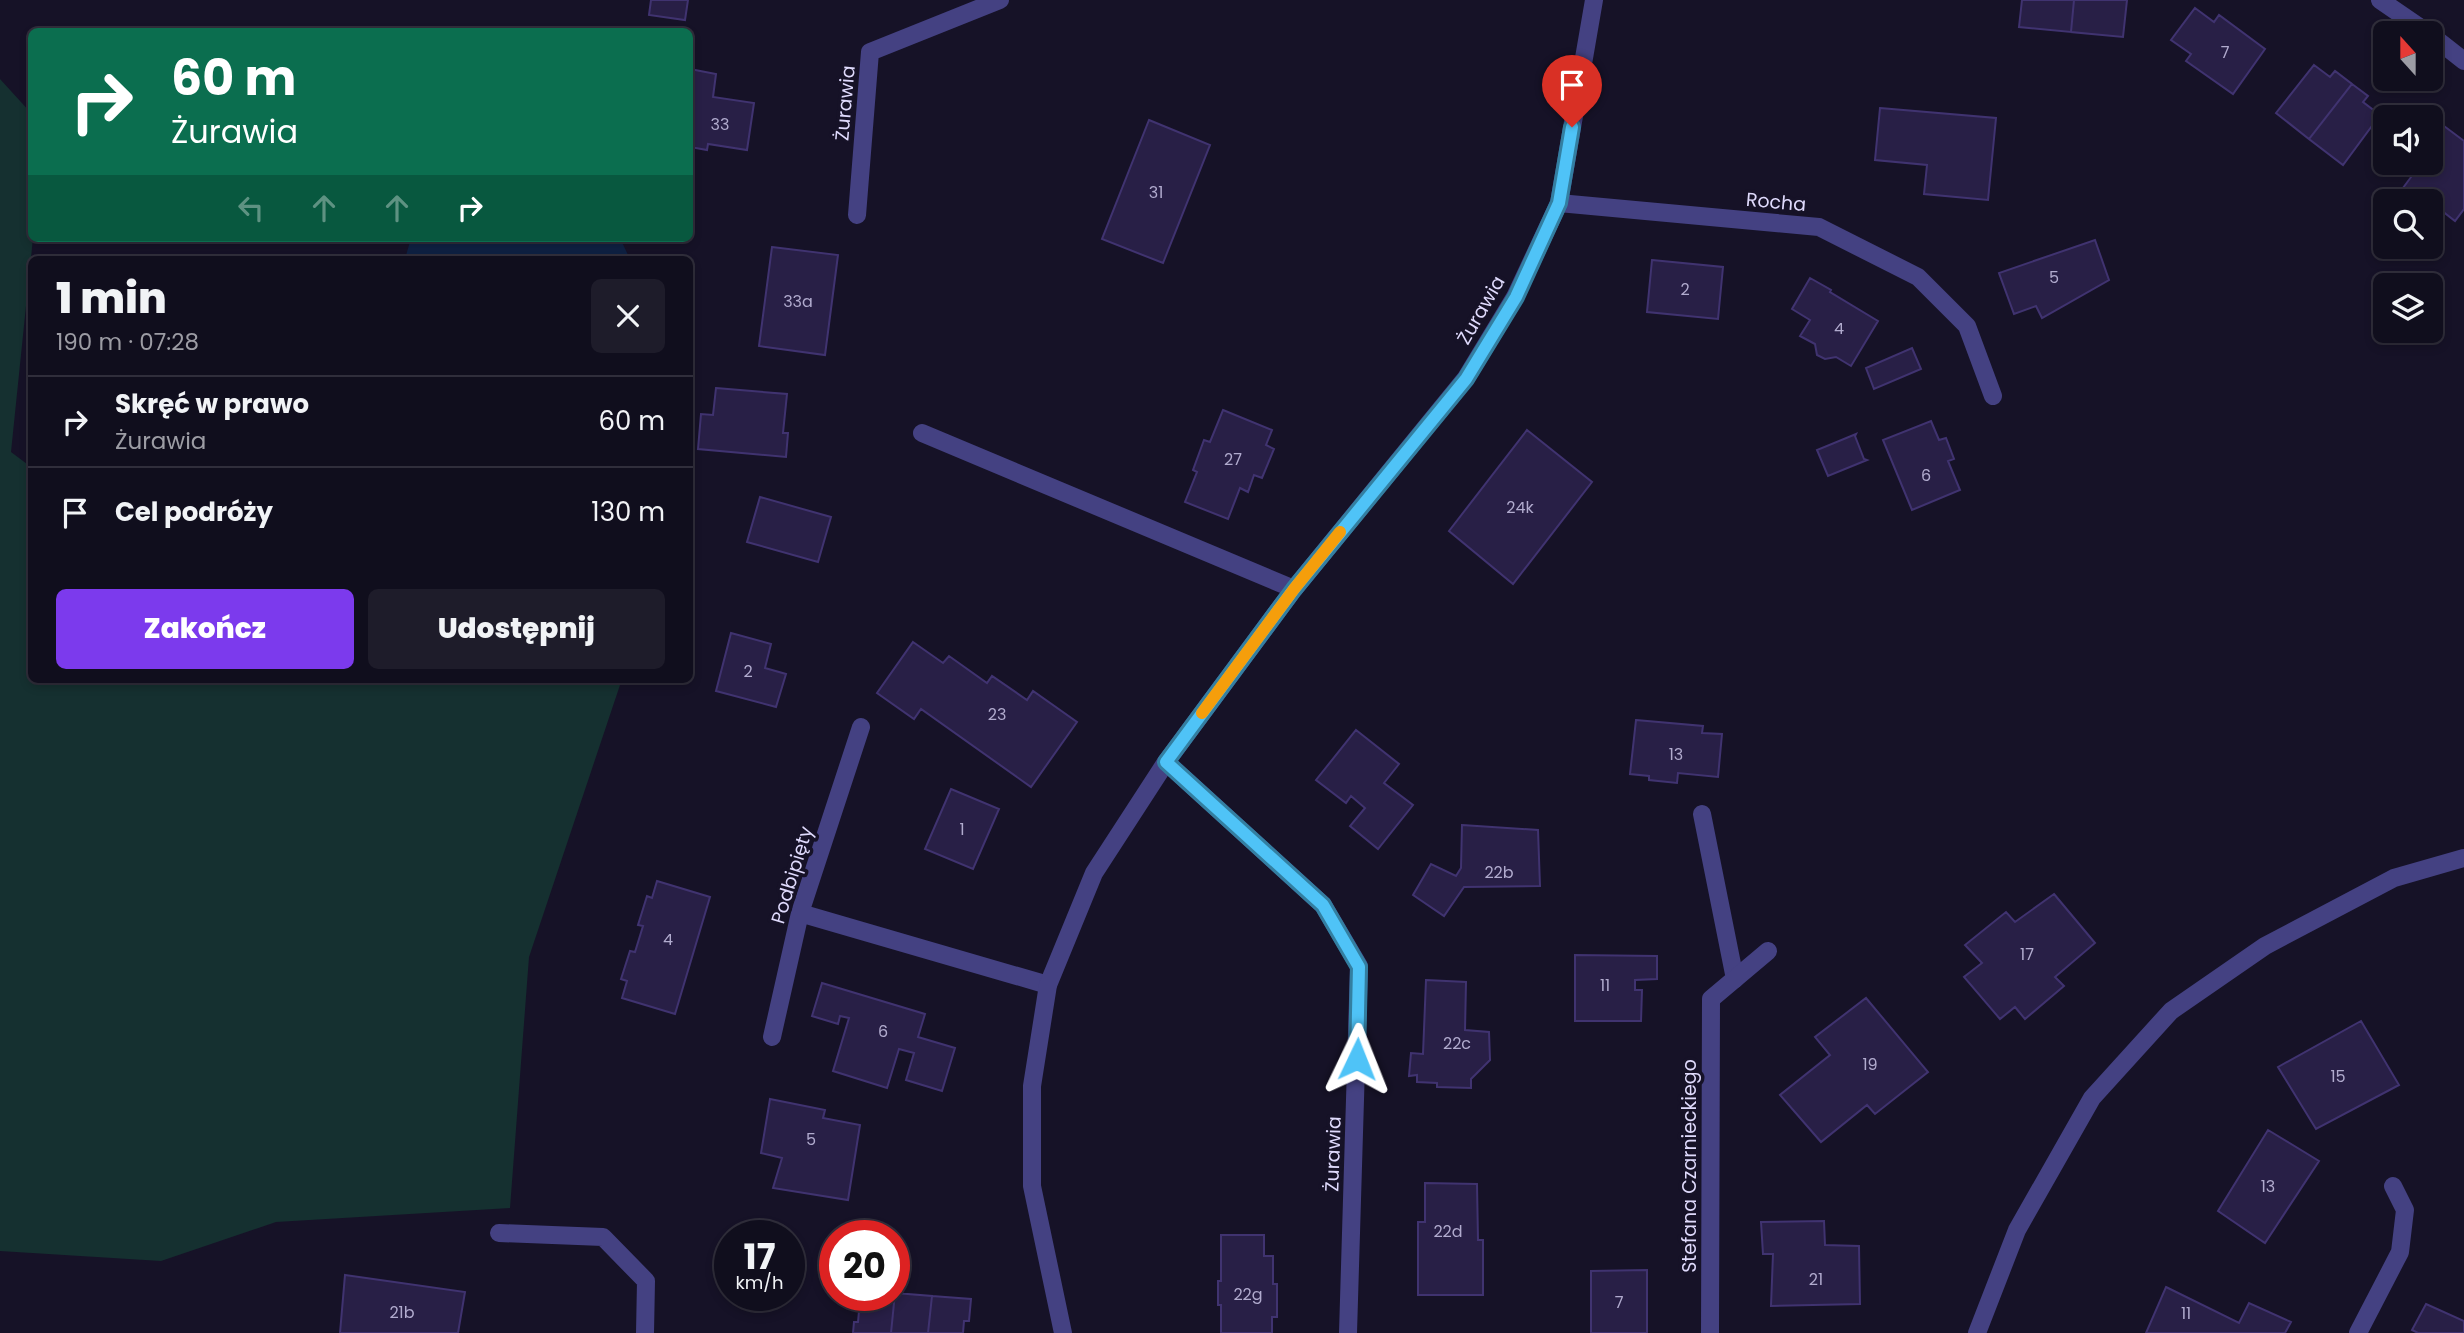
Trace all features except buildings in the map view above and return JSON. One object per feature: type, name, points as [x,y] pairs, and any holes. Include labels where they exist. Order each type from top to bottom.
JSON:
[{"type":"street","name":"Żurawia","points":[[857,215],[870,52],[1000,0]]},
{"type":"street","name":"Żurawia","points":[[1063,1333],[1032,1185],[1032,1086],[1048,985],[1094,873],[1166,762],[1294,589],[1466,379],[1516,297],[1559,203],[1594,0]]},
{"type":"street","points":[[2380,0],[2411,21]]},
{"type":"street","points":[[2443,44],[2464,61]]},
{"type":"street","name":"Rocha","points":[[1559,203],[1819,227],[1918,277],[1967,326],[1993,396]]},
{"type":"street","points":[[922,433],[1294,589]]},
{"type":"street","name":"Podbipięty","points":[[772,1037],[800,913],[861,727]]},
{"type":"street","name":"Żurawia","points":[[1166,762],[1323,905],[1359,967],[1348,1333]]},
{"type":"street","points":[[1702,814],[1735,979],[1768,951]]},
{"type":"street","points":[[1977,1333],[2017,1230],[2092,1098],[2171,1011],[2265,946],[2394,878],[2464,858]]},
{"type":"street","points":[[800,913],[1048,985]]},
{"type":"street","name":"Stefana Czarnieckiego","points":[[1710,1333],[1711,999],[1735,979]]},
{"type":"street","points":[[2358,1333],[2400,1252],[2405,1210],[2393,1186]]},
{"type":"street","points":[[499,1233],[603,1237],[646,1281],[645,1333]]},
{"type":"green space","points":[[0,79],[28,110],[28,242],[33,242],[31,256],[28,256],[28,287],[11,452],[28,465],[28,683],[621,683],[529,957],[510,1208],[276,1222],[161,1261],[0,1251]]},
{"type":"water","points":[[410,242],[622,242],[628,255],[628,256],[406,256]]},
{"type":"slow traffic","points":[[1202,713],[1340,532]]},
{"type":"route","points":[[1357,1059],[1359,967],[1323,905],[1166,762],[1294,589],[1466,379],[1516,297],[1559,203],[1572,127]]}]
